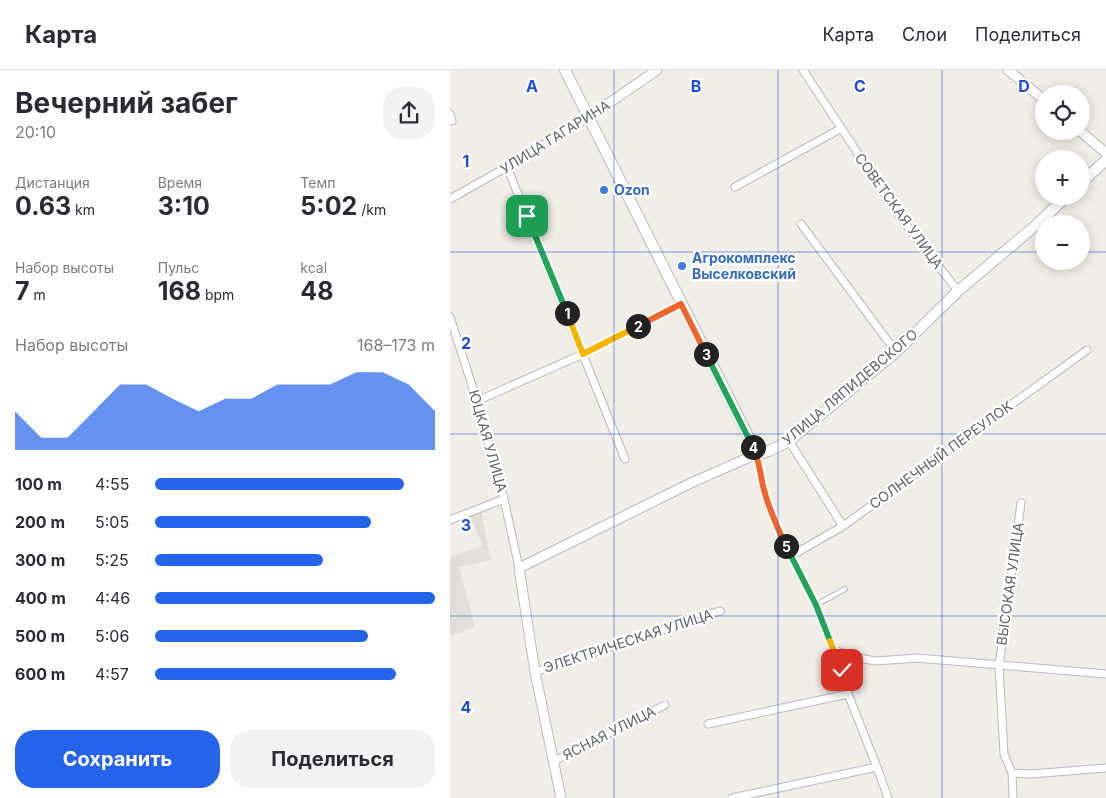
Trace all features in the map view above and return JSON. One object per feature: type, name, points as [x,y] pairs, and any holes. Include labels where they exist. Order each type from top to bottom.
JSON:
[{"type":"main road","points":[[565,70],[756,454]]},
{"type":"main road","points":[[1090,175],[1106,160]]},
{"type":"main road","name":"УЛИЦА ЛЯПИДЕВСКОГО","points":[[756,454],[770,451],[789,441],[896,352],[958,291],[1058,205]]},
{"type":"street","name":"УЛИЦА ГАГАРИНА","points":[[450,199],[589,117],[657,70]]},
{"type":"street","name":"СОВЕТСКАЯ УЛИЦА","points":[[803,70],[897,213],[958,291]]},
{"type":"street","points":[[1008,70],[1035,92]]},
{"type":"street","points":[[735,187],[840,129]]},
{"type":"street","points":[[1090,140],[1106,154]]},
{"type":"street","points":[[507,167],[625,459]]},
{"type":"street","points":[[801,224],[896,352]]},
{"type":"street","points":[[477,401],[583,354],[681,304]]},
{"type":"street","name":"ЮЦКАЯ УЛИЦА","points":[[450,317],[477,401],[504,500],[519,568]]},
{"type":"street","name":"СОЛНЕЧНЫЙ ПЕРЕУЛОК","points":[[791,556],[843,526],[1087,350]]},
{"type":"street","points":[[789,441],[843,526]]},
{"type":"street","points":[[756,454],[763,488],[770,508],[791,556],[816,605],[842,670],[848,694],[888,798]]},
{"type":"street","name":"УЛИЦА ЛЯПИДЕВСКОГО","points":[[519,568],[693,482],[756,454]]},
{"type":"street","points":[[450,520],[504,500]]},
{"type":"street","name":"ВЫСОКАЯ УЛИЦА","points":[[1013,798],[1012,773],[1004,754],[999,666],[1021,503]]},
{"type":"street","points":[[519,568],[536,672],[561,798]]},
{"type":"street","name":"ЭЛЕКТРИЧЕСКАЯ УЛИЦА","points":[[536,672],[720,611]]},
{"type":"street","name":"ВЫСОКАЯ УЛИЦА","points":[[834,650],[853,657],[876,661],[917,658],[1106,674]]},
{"type":"street","points":[[708,724],[848,694]]},
{"type":"street","name":"ЯСНАЯ УЛИЦА","points":[[554,761],[665,704]]},
{"type":"street","points":[[732,798],[877,767]]},
{"type":"street","points":[[1012,773],[1031,774],[1106,768]]},
{"type":"lane","points":[[816,605],[845,589]]},
{"type":"shaded area","points":[[481,512],[491,560],[459,567],[475,627],[450,636],[450,557],[483,546],[470,516]]},
{"type":"place","name":"Ozon","points":[[604,190]]},
{"type":"place","name":"Агрокомплекс Выселковский","points":[[682,266]]},
{"type":"route","points":[[527,216],[583,354],[681,304],[756,454],[763,488],[770,508],[780,533],[816,605],[842,670]]}]
